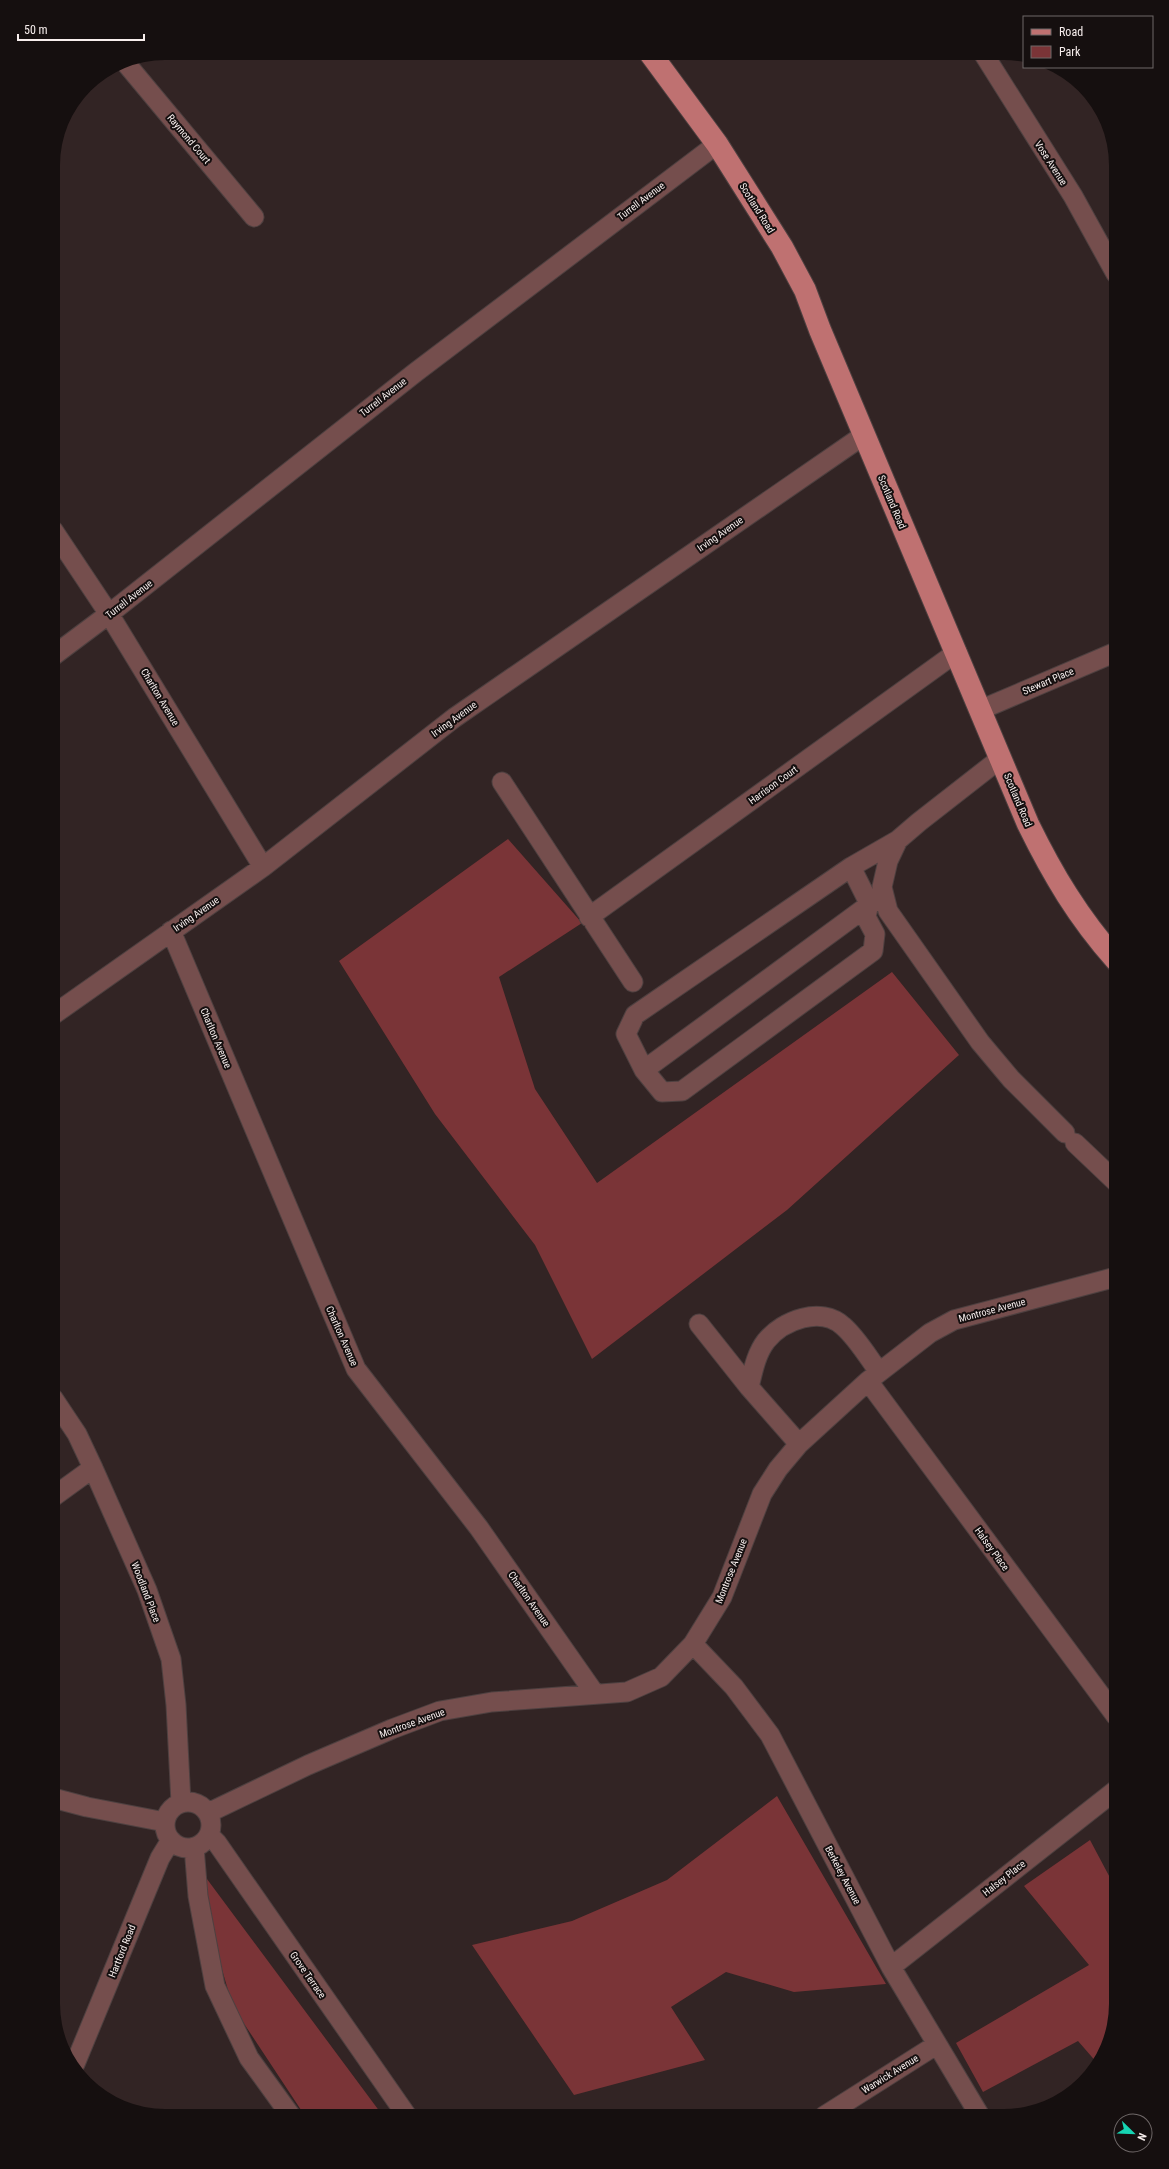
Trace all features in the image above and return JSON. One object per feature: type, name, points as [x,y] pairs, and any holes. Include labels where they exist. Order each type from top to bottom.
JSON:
[{"type":"main road","name":"Scotland Road","points":[[655,60],[717,144],[778,240],[805,290],[820,330],[957,652],[980,710],[1051,870],[1078,913],[1109,951]]},
{"type":"street","name":"Vose Avenue","points":[[987,60],[1073,196],[1109,261]]},
{"type":"street","name":"Raymond Court","points":[[129,67],[254,217]]},
{"type":"street","name":"Turrell Avenue","points":[[60,651],[109,614],[416,372],[717,144]]},
{"type":"street","name":"Irving Avenue","points":[[60,1010],[263,867],[454,718],[864,435]]},
{"type":"street","name":"Charlton Avenue","points":[[60,540],[109,614],[263,867]]},
{"type":"street","name":"Harrison Court","points":[[590,917],[957,652]]},
{"type":"street","name":"Stewart Place","points":[[980,710],[1109,655]]},
{"type":"street","points":[[851,867],[873,906],[875,934],[873,951],[682,1091],[662,1092],[644,1070],[626,1034],[635,1015],[851,867],[898,840],[1001,758]]},
{"type":"street","points":[[502,782],[633,982]]},
{"type":"street","points":[[644,1070],[873,906],[882,887],[888,861],[898,840]]},
{"type":"street","points":[[873,906],[888,911],[980,1042],[1011,1079],[1109,1175]]},
{"type":"street","name":"Charlton Avenue","points":[[171,931],[356,1369],[479,1528],[595,1694]]},
{"type":"street","name":"Montrose Avenue","points":[[208,1813],[308,1765],[392,1729],[440,1711],[492,1702],[627,1692],[661,1677],[693,1644],[722,1597],[762,1494],[799,1444],[874,1377],[930,1333],[954,1320],[1109,1280]]},
{"type":"street","points":[[749,1387],[757,1358],[766,1341],[779,1329],[794,1321],[817,1315],[843,1325],[874,1377]]},
{"type":"street","points":[[699,1324],[749,1387],[799,1444]]},
{"type":"street","name":"Halsey Place","points":[[874,1377],[1109,1706]]},
{"type":"street","name":"Woodland Place","points":[[60,1409],[76,1434],[93,1468],[147,1590],[170,1659],[176,1705],[181,1803]]},
{"type":"street","points":[[60,1492],[93,1468]]},
{"type":"street","name":"Berkeley Avenue","points":[[693,1644],[734,1687],[770,1735],[892,1967],[936,2044],[976,2109]]},
{"type":"street","name":"Halsey Place","points":[[892,1967],[1109,1796]]},
{"type":"street","points":[[60,1800],[168,1831],[181,1847],[194,1847],[205,1840],[209,1835],[211,1827],[208,1813],[196,1803],[181,1803],[170,1810],[168,1831]]},
{"type":"street","name":"Hartford Road","points":[[77,2060],[160,1858],[168,1831]]},
{"type":"street","name":"Grove Terrace","points":[[209,1835],[217,1843],[402,2109]]},
{"type":"street","points":[[194,1847],[198,1896],[215,1986],[249,2058],[286,2109]]},
{"type":"street","name":"Warwick Avenue","points":[[835,2109],[936,2044]]},
{"type":"green space","points":[[508,839],[582,923],[499,977],[535,1089],[597,1183],[892,972],[959,1055],[787,1210],[592,1359],[535,1245],[435,1114],[339,961]]},
{"type":"green space","points":[[777,1796],[886,1984],[794,1992],[726,1972],[671,2007],[705,2060],[574,2095],[472,1945],[572,1921],[667,1880]]},
{"type":"green space","points":[[1090,1840],[1109,1876],[1108,2018],[1101,2044],[1094,2059],[1078,2041],[983,2092],[956,2043],[1089,1965],[1024,1886]]},
{"type":"green space","points":[[204,1875],[378,2109],[300,2109],[233,2007],[216,1949]]}]
